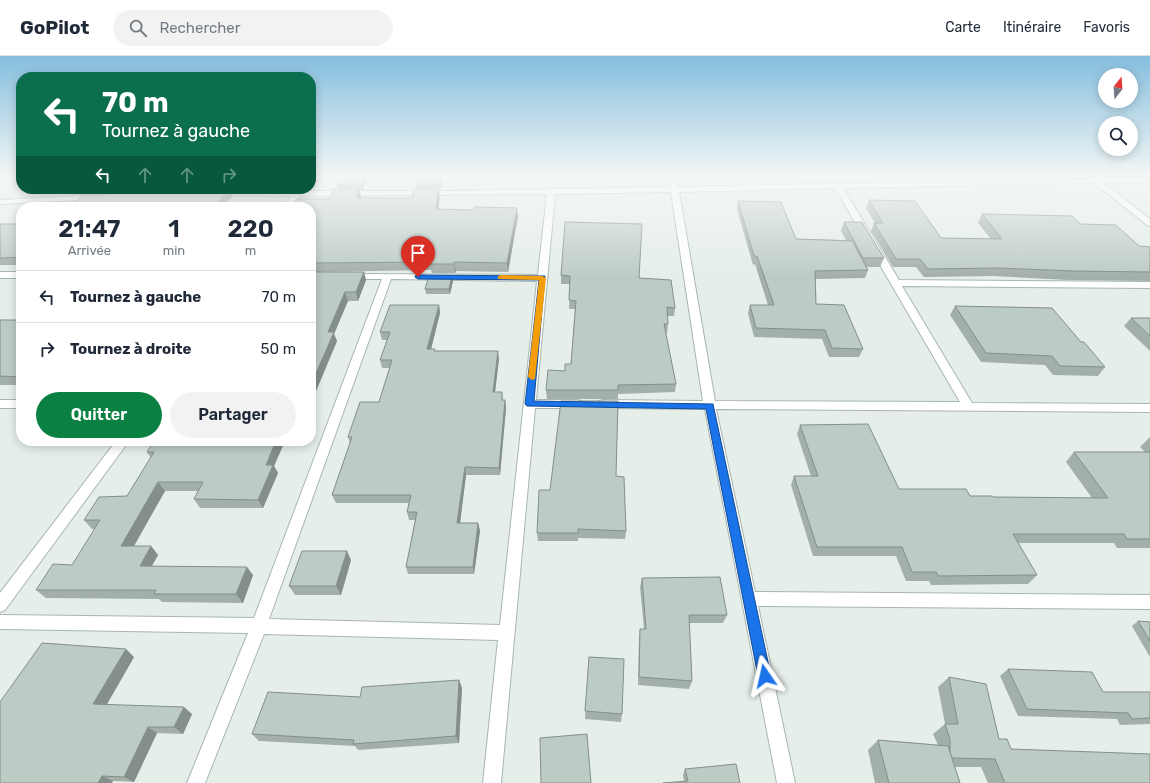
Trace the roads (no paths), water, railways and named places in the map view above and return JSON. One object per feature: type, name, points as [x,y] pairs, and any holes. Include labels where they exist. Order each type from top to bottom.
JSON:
[{"type":"street","points":[[492,783],[549,209]]},
{"type":"street","points":[[678,209],[710,406],[786,783]]},
{"type":"street","points":[[851,209],[969,407]]},
{"type":"street","points":[[1132,209],[1150,223]]},
{"type":"street","points":[[0,275],[16,275]]},
{"type":"street","points":[[341,276],[542,278]]},
{"type":"street","points":[[196,783],[259,626],[387,277]]},
{"type":"street","points":[[895,283],[1150,285]]},
{"type":"street","points":[[0,404],[16,404]]},
{"type":"street","points":[[530,404],[1150,408]]},
{"type":"street","points":[[0,605],[119,446]]},
{"type":"street","points":[[750,599],[1150,602]]},
{"type":"street","points":[[0,622],[259,626],[507,633]]}]
